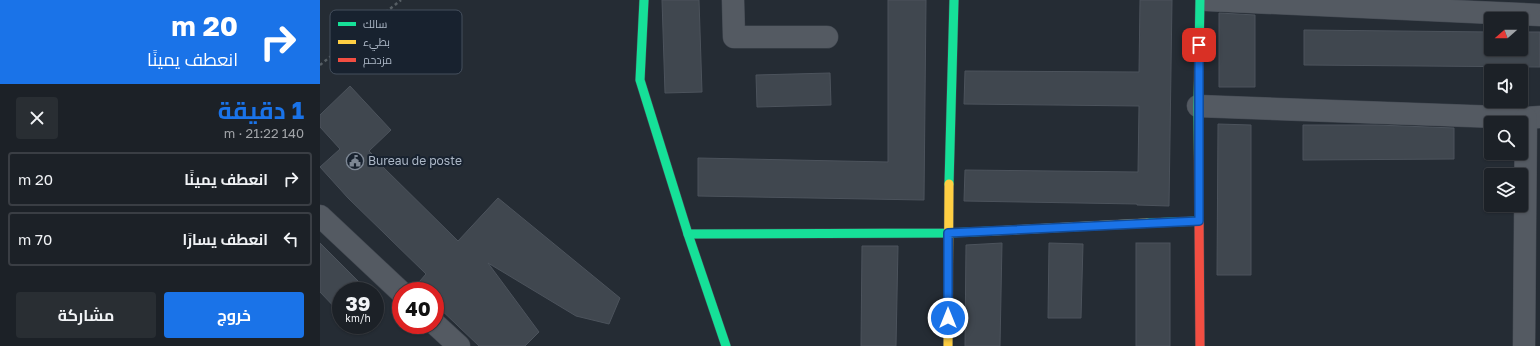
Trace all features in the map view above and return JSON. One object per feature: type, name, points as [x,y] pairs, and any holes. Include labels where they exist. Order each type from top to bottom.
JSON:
[{"type":"street","points":[[644,0],[640,80],[688,234],[726,346]]},
{"type":"street","points":[[733,0],[734,37],[827,36]]},
{"type":"street","points":[[948,346],[948,233],[954,0]]},
{"type":"street","points":[[1200,0],[1198,106],[1200,346]]},
{"type":"street","points":[[1207,0],[1540,15]]},
{"type":"street","points":[[1198,106],[1533,118],[1524,346]]},
{"type":"street","points":[[320,216],[392,284]]},
{"type":"street","points":[[688,234],[948,233],[1199,221]]},
{"type":"street","points":[[444,332],[459,346]]},
{"type":"path","points":[[389,10],[401,0]]},
{"type":"path","points":[[320,65],[330,57]]},
{"type":"building","points":[[662,0],[699,0],[702,92],[665,93]]},
{"type":"building","points":[[888,0],[926,0],[924,200],[698,196],[698,158],[888,162]]},
{"type":"building","points":[[1140,0],[1172,0],[1169,206],[1137,204],[964,201],[965,170],[1138,172],[1139,106],[964,104],[965,71],[1139,72]]},
{"type":"building","points":[[1219,13],[1255,15],[1255,87],[1219,87]]},
{"type":"building","points":[[1304,30],[1484,32],[1484,56],[1528,56],[1528,32],[1540,32],[1540,67],[1528,67],[1528,64],[1484,64],[1484,67],[1304,65]]},
{"type":"building","points":[[830,73],[831,105],[757,107],[756,75]]},
{"type":"building","points":[[350,86],[391,130],[369,151],[380,162],[379,163],[458,241],[498,198],[620,298],[609,324],[576,316],[488,263],[539,332],[525,346],[479,346],[444,313],[444,282],[419,282],[426,274],[348,198],[320,167],[340,149],[320,127],[320,115]]},
{"type":"building","points":[[1218,124],[1251,125],[1251,275],[1217,275]]},
{"type":"building","points":[[1303,125],[1376,125],[1454,128],[1454,159],[1303,160]]},
{"type":"building","points":[[320,243],[359,282],[332,282],[332,305],[320,292]]},
{"type":"building","points":[[1002,243],[1000,346],[965,346],[966,245]]},
{"type":"building","points":[[1049,243],[1083,244],[1081,318],[1048,318]]},
{"type":"building","points":[[1136,243],[1170,243],[1170,346],[1136,346]]},
{"type":"building","points":[[862,246],[898,246],[896,346],[861,346]]},
{"type":"traffic: fast","points":[[644,0],[640,80],[688,234],[726,346]]},
{"type":"traffic: fast","points":[[949,184],[954,0]]},
{"type":"traffic: fast","points":[[1199,216],[1198,106],[1200,0]]},
{"type":"traffic: fast","points":[[1147,223],[1199,221]]},
{"type":"traffic: fast","points":[[688,234],[948,233],[992,231]]},
{"type":"traffic: slow","points":[[948,346],[949,184]]},
{"type":"traffic: slow","points":[[992,231],[1147,223]]},
{"type":"traffic: jam","points":[[1199,216],[1200,346]]},
{"type":"place","name":"Bureau de poste","points":[[355,161]]},
{"type":"route","points":[[948,318],[948,233],[1199,221],[1199,45]]}]
